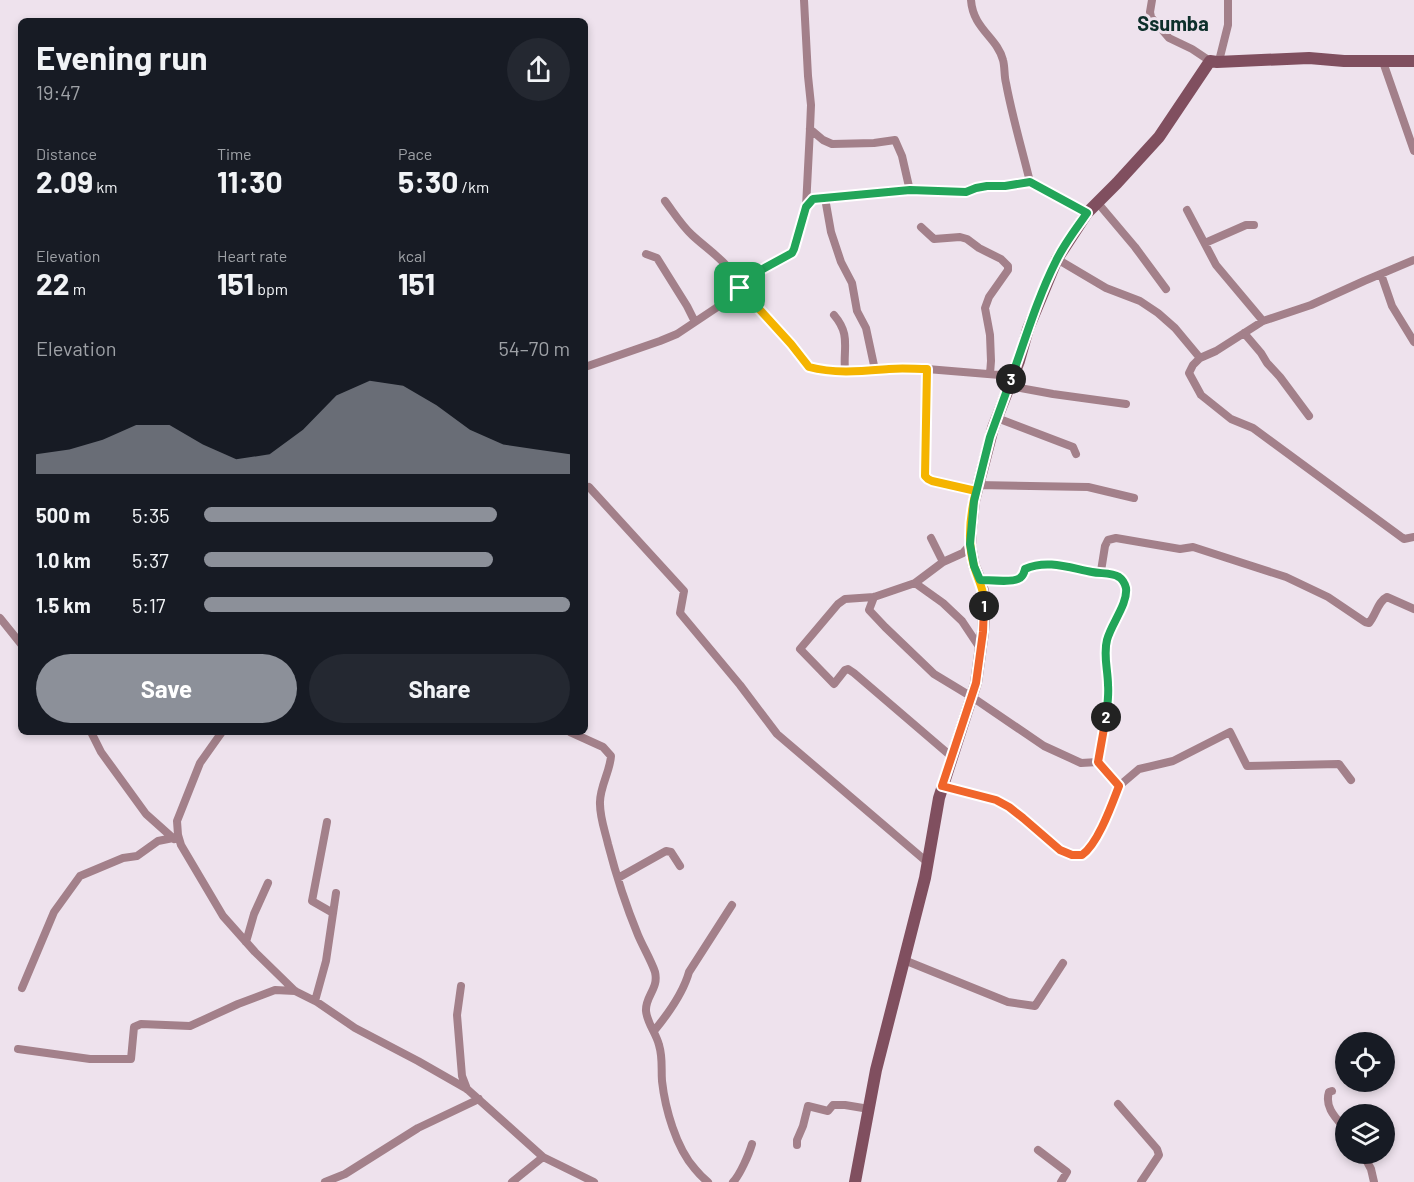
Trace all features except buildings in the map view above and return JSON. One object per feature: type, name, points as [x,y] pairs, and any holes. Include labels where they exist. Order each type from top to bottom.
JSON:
[{"type":"street","points":[[588,366],[677,334],[740,288],[759,271],[792,253],[806,207],[810,129],[811,105],[804,0]]},
{"type":"street","points":[[971,0],[973,13],[979,25],[993,42],[1003,61],[1005,82],[1030,182]]},
{"type":"street","points":[[1152,0],[1151,17],[1169,38],[1215,61],[1309,58],[1344,61],[1414,61]]},
{"type":"street","points":[[855,1182],[876,1070],[924,885],[937,803],[976,683],[985,599],[974,566],[970,544],[974,501],[997,418],[1019,361],[1028,329],[1057,259],[1087,213],[1159,137],[1215,61],[1228,24],[1228,0]]},
{"type":"street","points":[[1383,62],[1414,151]]},
{"type":"street","points":[[810,129],[832,144],[895,140],[902,156],[910,190]]},
{"type":"street","points":[[806,207],[813,199],[910,190],[966,192],[987,186],[1030,182],[1087,213]]},
{"type":"street","points":[[825,198],[831,232],[841,262],[852,283],[857,311],[866,328],[875,370]]},
{"type":"street","points":[[665,201],[690,234],[715,254],[737,279],[740,288],[791,344],[807,366],[845,371],[927,369],[990,374],[1053,394],[1126,404]]},
{"type":"street","points":[[1096,202],[1135,247],[1166,289]]},
{"type":"street","points":[[1187,210],[1216,265],[1263,321]]},
{"type":"street","points":[[1204,243],[1246,225],[1254,225]]},
{"type":"street","points":[[921,227],[934,239],[960,237],[967,239],[1001,259],[1008,267],[989,297],[985,308],[990,335],[990,374]]},
{"type":"street","points":[[646,255],[657,258],[695,322]]},
{"type":"street","points":[[1057,259],[1106,288],[1140,301],[1158,313],[1175,328],[1200,358]]},
{"type":"street","points":[[1414,260],[1311,306],[1263,321],[1216,351],[1200,358],[1192,365],[1189,373],[1200,395],[1232,419],[1253,428],[1404,539],[1414,537]]},
{"type":"street","points":[[1382,274],[1392,306],[1414,342]]},
{"type":"street","points":[[834,315],[845,332],[845,371]]},
{"type":"street","points":[[1244,333],[1309,416]]},
{"type":"street","points":[[927,369],[925,476],[928,479],[977,488],[1088,486],[1134,498]]},
{"type":"street","points":[[997,418],[1073,447],[1076,454]]},
{"type":"street","points":[[589,487],[684,591],[680,613],[777,734],[927,862]]},
{"type":"street","points":[[931,538],[943,562]]},
{"type":"street","points":[[1097,573],[1101,571],[1108,540],[1116,538],[1180,549],[1193,547],[1286,577],[1328,597],[1365,622],[1373,618],[1381,601],[1387,597],[1414,609]]},
{"type":"street","points":[[952,757],[854,673],[848,669],[845,670],[834,684],[800,650],[838,604],[845,599],[874,597],[915,584],[943,562],[963,553],[970,544]]},
{"type":"street","points":[[980,580],[1014,580],[1021,577],[1025,569],[1035,565],[1062,565],[1112,574],[1120,577],[1126,586],[1126,593],[1107,638],[1104,652],[1109,686],[1098,762]]},
{"type":"street","points":[[915,584],[943,603],[962,621],[980,648]]},
{"type":"street","points":[[874,597],[870,610],[934,674],[1044,746],[1081,764],[1098,762]]},
{"type":"street","points":[[0,618],[18,640]]},
{"type":"street","points":[[942,786],[996,800],[1016,812],[1060,850],[1072,855],[1082,855],[1088,851],[1095,839],[1119,786],[1139,769],[1173,761],[1230,732],[1247,766],[1339,764],[1351,780]]},
{"type":"street","points":[[92,735],[101,752],[146,814],[181,845]]},
{"type":"street","points":[[220,735],[200,763],[177,821],[181,845],[223,916],[295,991],[315,1001],[355,1028],[467,1089],[543,1156],[594,1182]]},
{"type":"street","points":[[577,735],[603,747],[611,756],[600,802],[602,823],[638,936],[655,972],[654,989],[646,1009],[647,1017],[659,1042],[662,1080],[669,1114],[678,1143],[693,1168],[708,1182]]},
{"type":"street","points":[[1098,762],[1119,786]]},
{"type":"street","points":[[327,822],[312,902],[333,913]]},
{"type":"street","points":[[22,988],[54,912],[80,876],[123,858],[137,856],[158,841],[173,838]]},
{"type":"street","points":[[618,878],[666,851],[671,852],[680,866]]},
{"type":"street","points":[[246,942],[254,914],[268,883]]},
{"type":"street","points":[[315,1001],[326,961],[336,893]]},
{"type":"street","points":[[654,1031],[732,905]]},
{"type":"street","points":[[904,960],[1008,1002],[1035,1006],[1063,963]]},
{"type":"street","points":[[461,986],[457,1015],[462,1076],[467,1089]]},
{"type":"street","points":[[18,1049],[90,1059],[131,1059],[134,1027],[141,1024],[190,1026],[275,990],[295,991]]},
{"type":"street","points":[[1332,1091],[1329,1092],[1327,1098],[1330,1111],[1335,1117]]},
{"type":"street","points":[[325,1182],[347,1178],[418,1128],[479,1099]]},
{"type":"street","points":[[797,1145],[796,1140],[803,1126],[807,1106],[828,1111],[833,1105],[839,1104],[869,1109]]},
{"type":"street","points":[[1118,1104],[1157,1149],[1159,1155],[1141,1182]]},
{"type":"street","points":[[733,1182],[752,1144]]},
{"type":"street","points":[[1038,1150],[1067,1172],[1061,1182]]},
{"type":"street","points":[[512,1182],[543,1156]]},
{"type":"street","points":[[1369,1164],[1374,1182]]},
{"type":"district","name":"Ssumba","points":[[1173,23]]},
{"type":"route","points":[[740,288],[759,271],[792,253],[806,207],[813,199],[910,190],[966,192],[987,186],[1030,182],[1087,213],[1057,259],[1028,329],[1019,361],[986,451],[974,501],[970,530],[974,566],[980,580],[1014,580],[1021,577],[1025,569],[1047,564],[1112,574],[1120,577],[1126,586],[1124,600],[1107,638],[1104,652],[1109,686],[1098,762],[1119,786],[1095,839],[1088,851],[1082,855],[1072,855],[1060,850],[1009,807],[996,800],[942,786],[976,683],[985,599],[974,566],[970,544],[970,530],[974,501],[976,491],[932,481],[925,476],[927,369],[857,372],[809,367],[740,288]]}]
